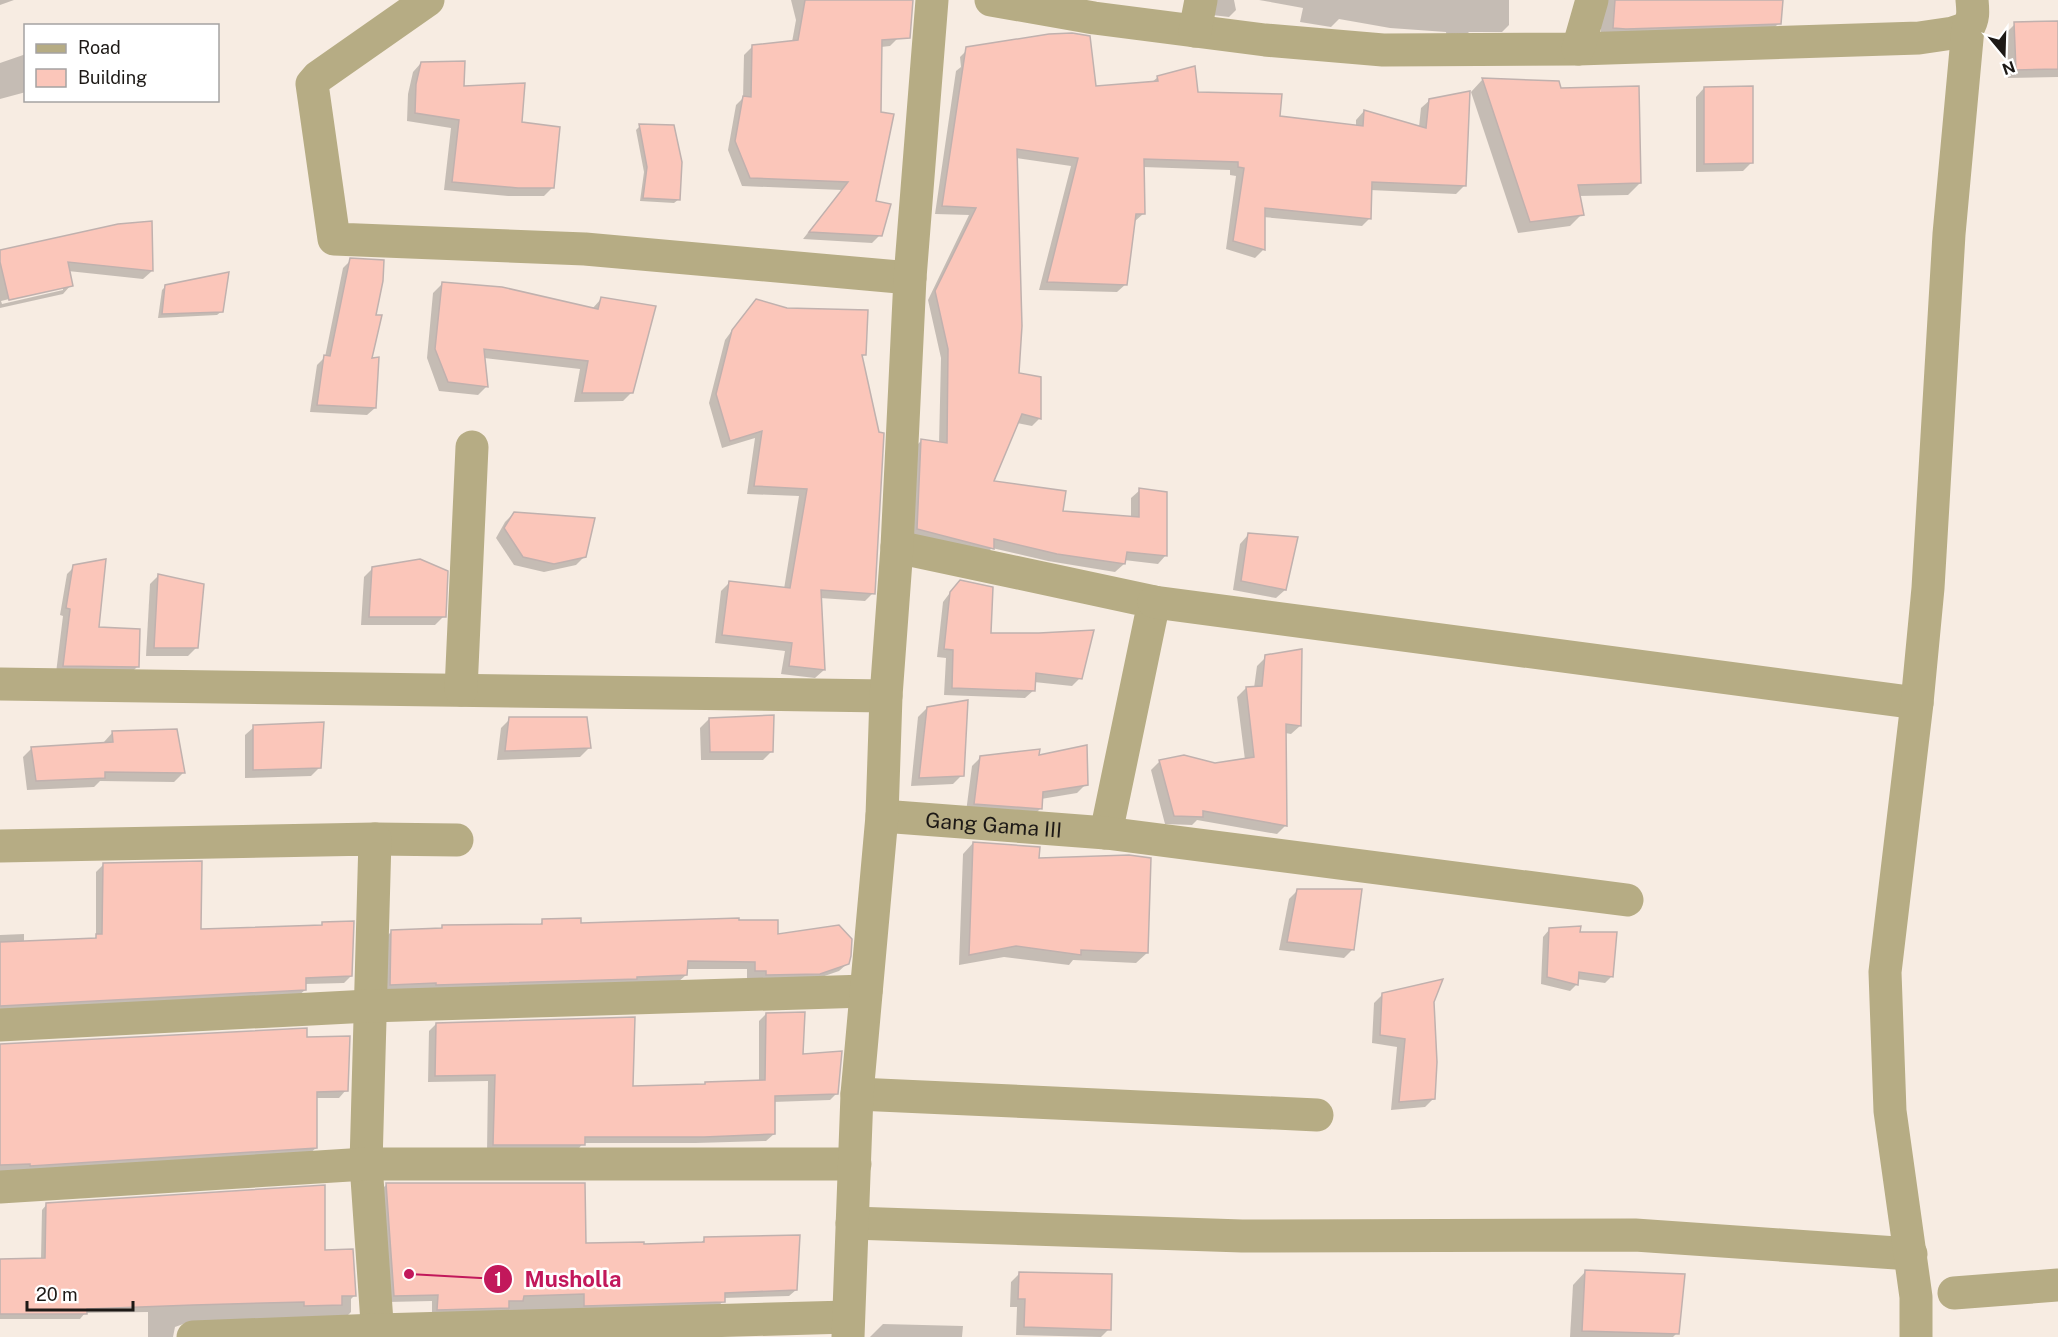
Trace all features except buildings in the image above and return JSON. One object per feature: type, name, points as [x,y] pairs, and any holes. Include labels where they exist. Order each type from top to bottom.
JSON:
[{"type":"street","points":[[428,0],[318,77],[312,84],[334,239],[585,249],[910,278]]},
{"type":"street","points":[[193,1337],[848,1327],[857,1094],[882,816],[886,696],[897,547],[910,278],[932,0]]},
{"type":"street","points":[[991,0],[1094,18],[1198,16],[1265,40],[1383,50],[1578,49],[1919,38],[1953,33],[1970,14]]},
{"type":"street","points":[[1578,49],[1592,0]]},
{"type":"street","points":[[1916,1337],[1916,1297],[1890,1111],[1885,972],[1917,703],[1928,588],[1949,234],[1970,14]]},
{"type":"street","points":[[461,690],[472,447]]},
{"type":"street","points":[[897,547],[1154,602],[1917,703]]},
{"type":"street","points":[[1106,833],[1154,602]]},
{"type":"street","points":[[0,684],[886,696]]},
{"type":"street","name":"Gang Gama III","points":[[882,816],[1106,833],[1627,900]]},
{"type":"street","points":[[375,840],[366,1164],[378,1333]]},
{"type":"street","points":[[0,846],[457,840]]},
{"type":"street","points":[[0,1025],[369,1006],[866,991]]},
{"type":"street","points":[[857,1094],[1317,1115]]},
{"type":"street","points":[[0,1187],[366,1164],[855,1164]]},
{"type":"street","points":[[852,1223],[1242,1236],[1635,1234],[1911,1254]]},
{"type":"street","points":[[1954,1293],[2058,1285]]},
{"type":"place","name":"Musholla","points":[[409,1274]]}]
